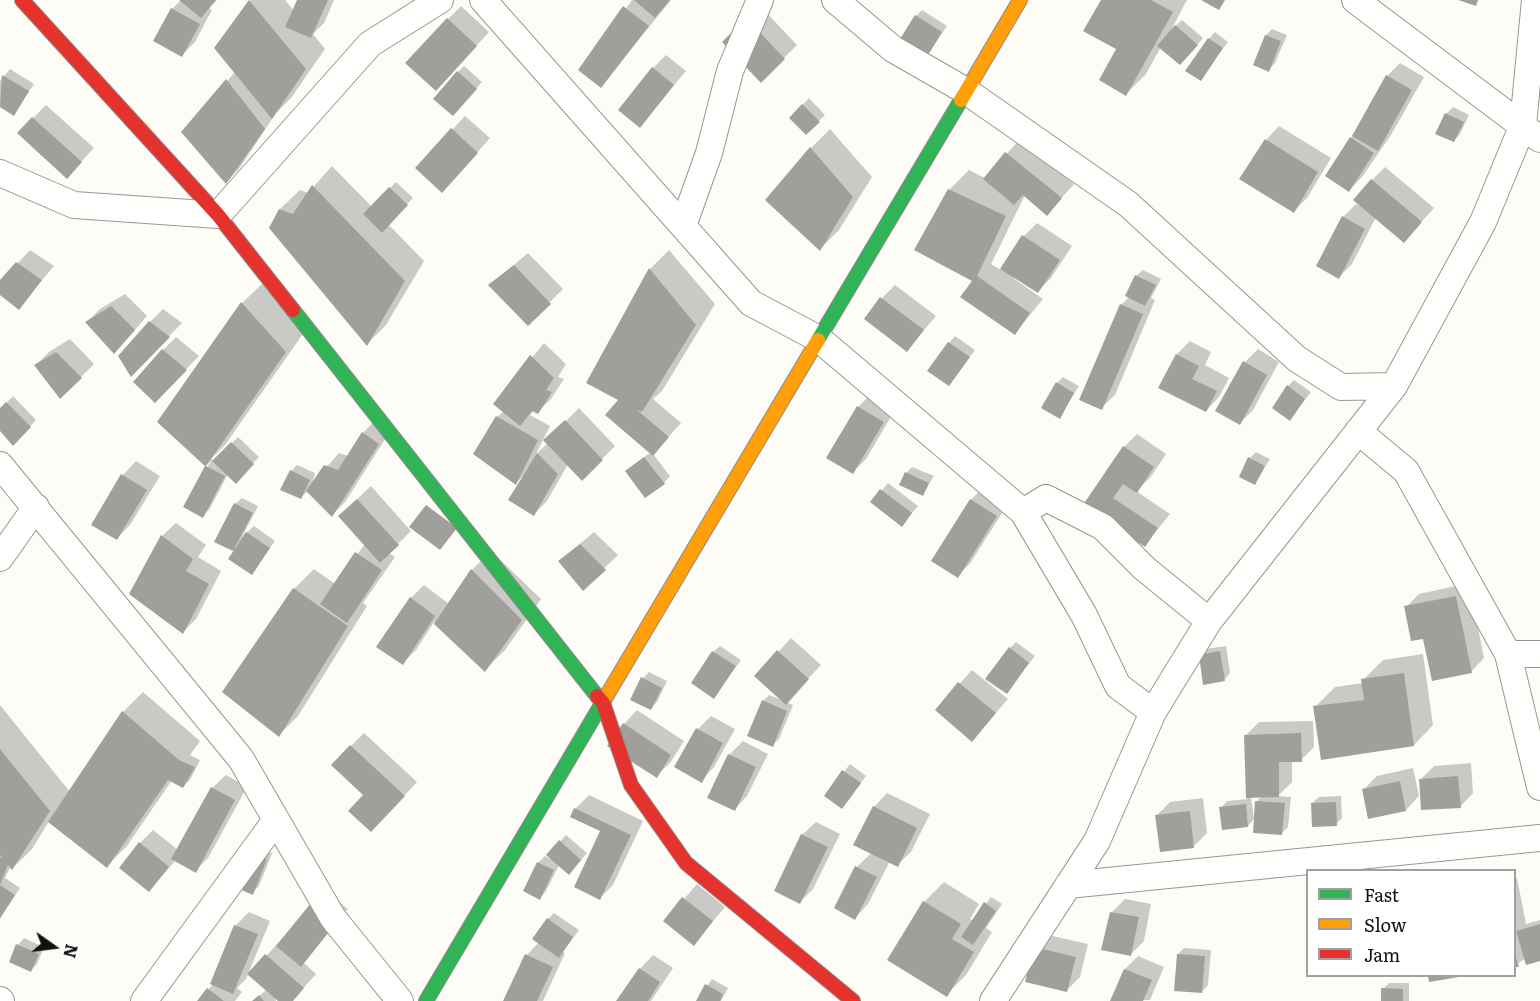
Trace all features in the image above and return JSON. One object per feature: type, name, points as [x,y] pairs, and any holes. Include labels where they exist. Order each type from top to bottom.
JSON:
[{"type":"street","points":[[22,0],[218,215],[603,703],[631,785],[686,863],[853,1001]]},
{"type":"street","points":[[218,215],[370,44],[440,0]]},
{"type":"street","points":[[483,0],[751,303],[819,339],[1023,512],[1084,615],[1118,686],[1153,712]]},
{"type":"street","points":[[683,226],[709,153],[730,71],[759,0]]},
{"type":"street","points":[[835,0],[893,49],[966,91],[1128,204],[1297,360],[1341,387],[1394,386]]},
{"type":"street","points":[[426,1001],[1020,0]]},
{"type":"street","points":[[1354,0],[1531,132]]},
{"type":"street","points":[[993,1001],[1097,841],[1153,712],[1209,621],[1394,386],[1484,222],[1531,132],[1535,0]]},
{"type":"street","points":[[0,173],[74,205],[218,215]]},
{"type":"street","points":[[1358,431],[1406,471],[1508,654],[1540,787]]},
{"type":"street","points":[[0,465],[241,759],[333,918],[400,1001]]},
{"type":"street","points":[[1023,512],[1046,498],[1104,527],[1144,568],[1209,621]]},
{"type":"street","points":[[0,558],[36,507]]},
{"type":"street","points":[[1508,654],[1540,654]]},
{"type":"street","points":[[144,1001],[276,820]]},
{"type":"street","points":[[1068,885],[1540,838]]},
{"type":"building","points":[[179,0],[216,0],[201,18]]},
{"type":"building","points":[[249,0],[306,69],[272,119],[214,48]]},
{"type":"building","points":[[297,0],[328,0],[311,38],[285,27]]},
{"type":"building","points":[[634,0],[670,0],[655,18]]},
{"type":"building","points":[[1101,0],[1151,0],[1173,12],[1126,96],[1099,80],[1116,49],[1083,31]]},
{"type":"building","points":[[1201,0],[1225,0],[1219,10]]},
{"type":"building","points":[[1458,0],[1478,0],[1476,6]]},
{"type":"building","points":[[623,6],[649,26],[601,88],[578,70]]},
{"type":"building","points":[[171,8],[200,24],[182,57],[153,41]]},
{"type":"building","points":[[915,15],[942,32],[927,57],[900,39]]},
{"type":"building","points":[[447,18],[477,46],[436,91],[405,63]]},
{"type":"building","points":[[746,18],[785,59],[761,83],[722,42]]},
{"type":"building","points":[[1175,25],[1198,45],[1180,65],[1157,46]]},
{"type":"building","points":[[1265,35],[1281,41],[1269,72],[1253,65]]},
{"type":"building","points":[[1208,38],[1223,48],[1201,81],[1185,71]]},
{"type":"building","points":[[652,67],[674,85],[640,128],[618,110]]},
{"type":"building","points":[[457,71],[477,89],[453,116],[433,99]]},
{"type":"building","points":[[2,75],[29,91],[14,116],[0,107]]},
{"type":"building","points":[[1386,75],[1412,90],[1378,151],[1352,136]]},
{"type":"building","points":[[226,79],[265,129],[226,184],[181,132]]},
{"type":"building","points":[[802,104],[820,122],[806,135],[789,118]]},
{"type":"building","points":[[1445,113],[1464,122],[1454,142],[1435,134]]},
{"type":"building","points":[[32,117],[82,162],[67,179],[17,133]]},
{"type":"building","points":[[451,128],[478,153],[442,193],[415,168]]},
{"type":"building","points":[[1350,137],[1374,153],[1349,192],[1325,176]]},
{"type":"building","points":[[1265,139],[1318,172],[1294,213],[1239,179]]},
{"type":"building","points":[[810,147],[853,197],[820,251],[765,200]]},
{"type":"building","points":[[1005,152],[1062,198],[1047,216],[1023,195],[1014,205],[983,179]]},
{"type":"building","points":[[1371,179],[1422,222],[1404,243],[1353,200]]},
{"type":"building","points":[[312,185],[405,281],[367,346],[269,228],[279,209],[293,214]]},
{"type":"building","points":[[389,187],[408,205],[382,233],[363,214]]},
{"type":"building","points":[[948,189],[1006,216],[977,276],[1030,313],[1015,335],[960,297],[972,281],[914,250]]},
{"type":"building","points":[[1342,216],[1365,229],[1339,279],[1316,266]]},
{"type":"building","points":[[1022,235],[1060,260],[1038,293],[1000,269]]},
{"type":"building","points":[[16,262],[42,280],[19,310],[0,295],[0,280]]},
{"type":"building","points":[[514,265],[551,304],[528,326],[488,285]]},
{"type":"building","points":[[649,268],[696,325],[642,412],[637,410],[669,437],[653,456],[605,415],[618,400],[586,383]]},
{"type":"building","points":[[1135,275],[1156,285],[1145,306],[1125,296]]},
{"type":"building","points":[[880,297],[924,330],[907,352],[864,319]]},
{"type":"building","points":[[241,302],[286,352],[206,466],[225,476],[203,518],[183,507],[205,466],[157,422]]},
{"type":"building","points":[[1120,304],[1143,314],[1102,410],[1079,400]]},
{"type":"building","points":[[111,306],[135,330],[114,354],[85,322]]},
{"type":"building","points":[[149,321],[170,337],[131,377],[118,356]]},
{"type":"building","points":[[948,342],[970,357],[949,386],[927,371]]},
{"type":"building","points":[[162,349],[187,370],[155,403],[133,382]]},
{"type":"building","points":[[56,352],[82,378],[60,399],[34,365]]},
{"type":"building","points":[[1176,354],[1199,366],[1192,379],[1217,391],[1206,412],[1158,388]]},
{"type":"building","points":[[530,355],[554,378],[546,390],[552,392],[538,414],[532,411],[520,426],[493,404]]},
{"type":"building","points":[[1243,361],[1267,375],[1240,425],[1215,411]]},
{"type":"building","points":[[1056,382],[1074,393],[1060,419],[1041,408]]},
{"type":"building","points":[[1287,385],[1305,399],[1290,421],[1272,408]]},
{"type":"building","points":[[6,402],[31,427],[13,446],[0,431],[0,408]]},
{"type":"building","points":[[857,406],[884,422],[853,474],[826,458]]},
{"type":"building","points":[[496,416],[538,440],[516,485],[473,454]]},
{"type":"building","points":[[565,420],[603,460],[582,481],[543,440]]},
{"type":"building","points":[[362,432],[379,444],[332,517],[306,491],[324,465],[338,470]]},
{"type":"building","points":[[231,442],[254,464],[236,484],[212,461]]},
{"type":"building","points":[[1123,446],[1154,467],[1137,493],[1123,484],[1113,498],[1158,528],[1145,547],[1083,505]]},
{"type":"building","points":[[537,453],[558,474],[534,516],[508,500]]},
{"type":"building","points":[[644,457],[665,484],[645,498],[625,471]]},
{"type":"building","points":[[1248,457],[1265,466],[1255,485],[1239,477]]},
{"type":"building","points":[[290,470],[310,480],[301,499],[280,490]]},
{"type":"building","points":[[905,472],[929,483],[923,496],[899,485]]},
{"type":"building","points":[[121,474],[147,490],[117,540],[91,525]]},
{"type":"building","points":[[880,489],[912,513],[902,527],[870,502]]},
{"type":"building","points":[[357,499],[399,545],[380,563],[338,516]]},
{"type":"building","points":[[970,499],[997,516],[958,578],[931,561]]},
{"type":"building","points":[[234,503],[253,513],[233,551],[214,542]]},
{"type":"building","points":[[426,505],[457,528],[440,550],[409,527]]},
{"type":"building","points":[[246,532],[270,548],[252,575],[228,559]]},
{"type":"building","points":[[161,535],[193,559],[186,571],[209,584],[183,634],[129,594]]},
{"type":"building","points":[[580,544],[606,570],[583,591],[558,561]]},
{"type":"building","points":[[355,552],[382,570],[347,623],[320,604]]},
{"type":"building","points":[[471,569],[522,620],[485,672],[434,624]]},
{"type":"building","points":[[293,588],[348,626],[279,737],[222,692]]},
{"type":"building","points":[[1456,596],[1472,673],[1432,681],[1423,639],[1411,641],[1404,606]]},
{"type":"building","points":[[410,597],[435,616],[403,665],[376,647]]},
{"type":"building","points":[[1009,647],[1029,663],[1007,694],[985,679]]},
{"type":"building","points":[[777,650],[809,679],[786,705],[754,676]]},
{"type":"building","points":[[712,651],[736,666],[714,699],[691,683]]},
{"type":"building","points":[[1220,651],[1225,681],[1203,685],[1199,655]]},
{"type":"building","points":[[1404,673],[1414,746],[1321,760],[1313,706],[1364,700],[1361,679]]},
{"type":"building","points":[[641,677],[662,688],[651,710],[630,700]]},
{"type":"building","points":[[958,682],[996,713],[972,742],[935,710]]},
{"type":"building","points":[[762,700],[787,711],[773,747],[747,736]]},
{"type":"building","points":[[122,711],[179,760],[195,767],[183,788],[168,780],[107,868],[48,822]]},
{"type":"building","points":[[623,723],[671,755],[657,778],[607,746]]},
{"type":"building","points":[[696,728],[723,743],[702,783],[674,767]]},
{"type":"building","points":[[1301,733],[1302,762],[1279,762],[1279,797],[1246,798],[1244,735]]},
{"type":"building","points":[[350,745],[405,796],[371,832],[348,811],[363,795],[331,765]]},
{"type":"building","points":[[0,749],[50,811],[12,870],[8,865],[0,885],[0,857],[3,858],[0,855]]},
{"type":"building","points":[[728,754],[756,767],[735,811],[707,798]]},
{"type":"building","points":[[842,770],[861,783],[842,809],[824,796]]},
{"type":"building","points":[[1458,776],[1461,808],[1421,810],[1419,779]]},
{"type":"building","points":[[1400,781],[1406,811],[1368,819],[1362,789]]},
{"type":"building","points":[[211,787],[235,800],[196,873],[171,859]]},
{"type":"building","points":[[1255,801],[1285,803],[1282,835],[1253,833]]},
{"type":"building","points":[[1336,802],[1337,826],[1312,827],[1311,803]]},
{"type":"building","points":[[1246,804],[1248,827],[1222,830],[1219,807]]},
{"type":"building","points":[[873,806],[917,828],[898,867],[853,845]]},
{"type":"building","points":[[574,808],[631,835],[600,900],[574,887],[600,831],[570,817]]},
{"type":"building","points":[[1190,811],[1194,848],[1160,852],[1155,815]]},
{"type":"building","points":[[801,834],[828,847],[800,904],[774,891]]},
{"type":"building","points":[[559,840],[581,860],[569,875],[546,855]]},
{"type":"building","points":[[139,842],[169,867],[149,892],[119,868]]},
{"type":"building","points":[[246,851],[267,859],[253,895],[232,886]]},
{"type":"building","points":[[537,862],[554,870],[540,900],[523,891]]},
{"type":"building","points":[[855,866],[877,877],[855,920],[834,908]]},
{"type":"building","points":[[0,885],[15,895],[0,918]]},
{"type":"building","points":[[682,897],[713,921],[694,946],[663,921]]},
{"type":"building","points":[[923,901],[961,924],[952,939],[974,952],[947,997],[887,960]]},
{"type":"building","points":[[984,902],[996,911],[973,945],[961,937]]},
{"type":"building","points":[[311,903],[336,923],[301,967],[276,946]]},
{"type":"building","points":[[1110,912],[1139,917],[1131,956],[1101,950]]},
{"type":"building","points":[[547,918],[573,937],[559,958],[532,939]]},
{"type":"building","points":[[1540,924],[1540,961],[1526,965],[1516,931]]},
{"type":"building","points":[[234,925],[258,934],[233,994],[210,984]]},
{"type":"building","points":[[16,944],[39,954],[31,972],[9,962]]},
{"type":"building","points":[[1034,947],[1076,957],[1067,992],[1025,982]]},
{"type":"building","points":[[265,954],[304,988],[293,1001],[278,1001],[247,974]]},
{"type":"building","points":[[525,954],[553,967],[537,1001],[503,1001]]},
{"type":"building","points":[[1177,954],[1205,956],[1202,993],[1174,991]]},
{"type":"building","points":[[639,968],[660,982],[648,1001],[616,1001]]},
{"type":"building","points":[[1124,969],[1152,980],[1143,1001],[1110,1001]]},
{"type":"building","points":[[1428,977],[1459,977],[1429,982]]},
{"type":"building","points":[[705,984],[723,994],[720,1001],[696,1001]]},
{"type":"building","points":[[207,988],[224,1001],[197,1001]]},
{"type":"building","points":[[1381,988],[1403,989],[1403,1001],[1381,1001]]},
{"type":"building","points":[[259,995],[264,1001],[252,1001]]},
{"type":"traffic: fast","points":[[818,340],[961,100]]},
{"type":"traffic: fast","points":[[293,310],[597,696]]},
{"type":"traffic: fast","points":[[426,1001],[607,695]]},
{"type":"traffic: slow","points":[[961,100],[1020,0]]},
{"type":"traffic: slow","points":[[607,695],[818,340]]},
{"type":"traffic: jam","points":[[22,0],[218,215],[293,310]]},
{"type":"traffic: jam","points":[[597,696],[603,703],[631,785],[686,863],[853,1001]]}]
